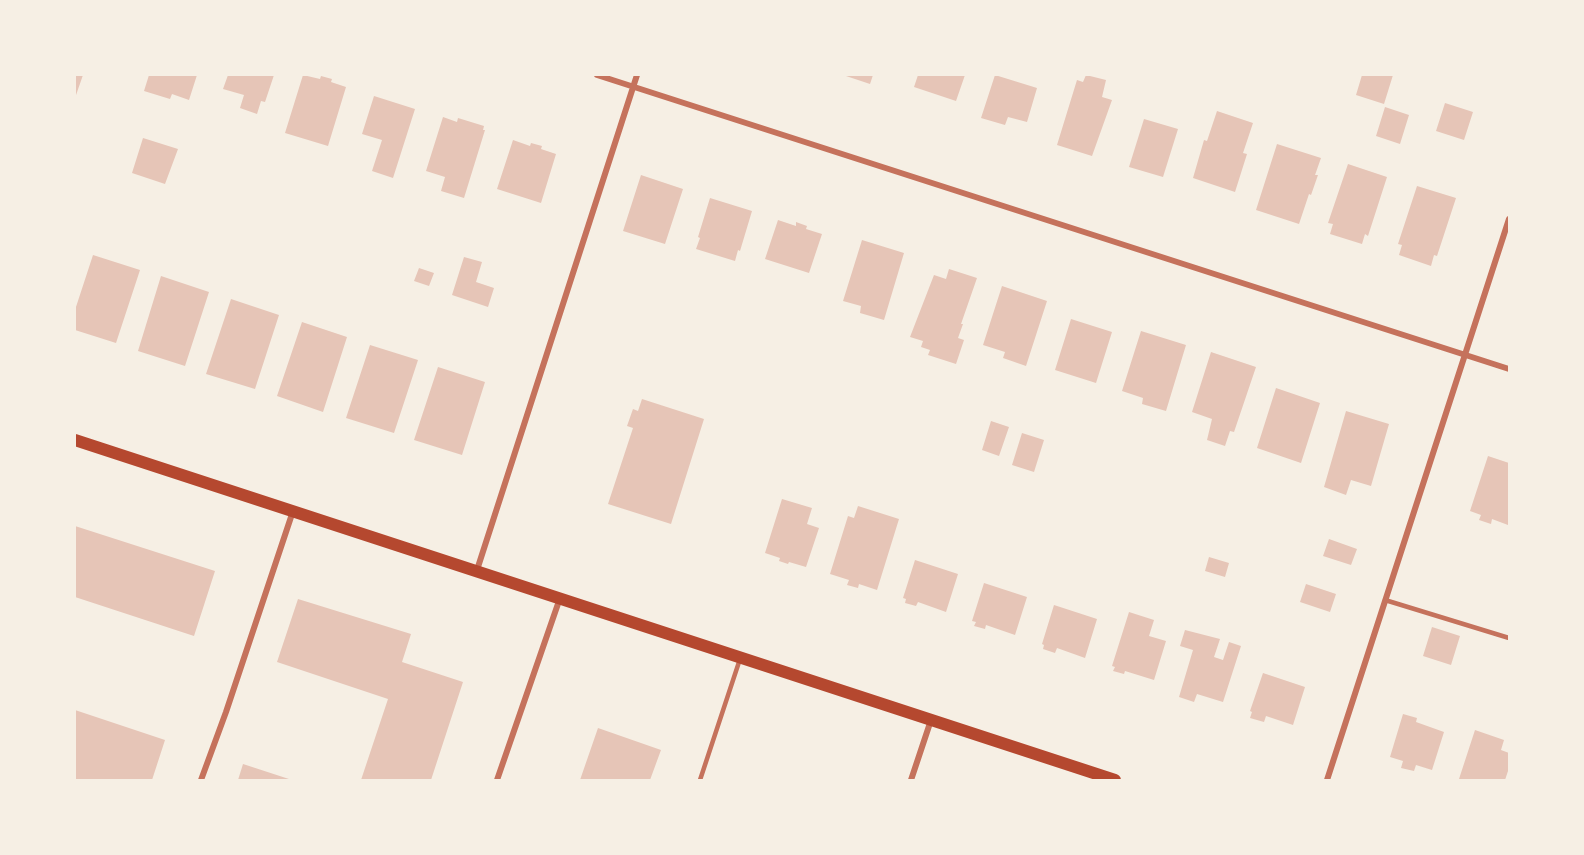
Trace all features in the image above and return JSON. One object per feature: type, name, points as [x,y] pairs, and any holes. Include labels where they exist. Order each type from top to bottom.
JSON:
[{"type":"main road","points":[[75,440],[1115,780]]},
{"type":"street","points":[[597,75],[1509,369]]},
{"type":"street","points":[[477,570],[637,75]]},
{"type":"street","points":[[1327,780],[1509,219]]},
{"type":"street","points":[[201,780],[293,511]]},
{"type":"street","points":[[497,780],[560,597]]},
{"type":"street","points":[[911,780],[931,720]]},
{"type":"lane","points":[[1385,600],[1509,638]]},
{"type":"lane","points":[[700,780],[741,657]]},
{"type":"building","points":[[75,75],[83,75],[75,98]]},
{"type":"building","points":[[149,75],[197,75],[189,100],[172,94],[170,99],[144,91]]},
{"type":"building","points":[[228,75],[274,75],[265,102],[261,101],[257,114],[240,108],[244,95],[223,89]]},
{"type":"building","points":[[303,75],[332,79],[331,82],[346,87],[328,146],[285,133]]},
{"type":"building","points":[[843,75],[873,75],[870,84]]},
{"type":"building","points":[[918,75],[965,75],[956,101],[914,87]]},
{"type":"building","points":[[995,75],[1037,88],[1027,122],[1008,117],[1005,125],[981,118]]},
{"type":"building","points":[[1086,75],[1106,80],[1102,97],[1112,100],[1092,156],[1057,145],[1077,80],[1083,82]]},
{"type":"building","points":[[1362,75],[1393,75],[1384,104],[1356,95]]},
{"type":"building","points":[[374,96],[415,109],[393,178],[372,171],[382,140],[362,134]]},
{"type":"building","points":[[1445,103],[1473,112],[1464,140],[1436,131]]},
{"type":"building","points":[[1385,107],[1409,115],[1400,144],[1376,136]]},
{"type":"building","points":[[1217,111],[1253,123],[1243,153],[1247,154],[1235,192],[1193,178],[1204,140],[1207,141]]},
{"type":"building","points":[[443,117],[457,122],[458,118],[484,126],[483,130],[485,130],[464,198],[441,191],[445,177],[426,171]]},
{"type":"building","points":[[1144,119],[1178,129],[1163,177],[1129,167]]},
{"type":"building","points":[[143,138],[178,149],[165,184],[132,173]]},
{"type":"building","points":[[513,140],[530,146],[531,143],[542,146],[541,149],[556,154],[541,203],[497,189]]},
{"type":"building","points":[[1277,144],[1321,158],[1315,175],[1318,175],[1299,224],[1256,210]]},
{"type":"building","points":[[1348,164],[1387,177],[1368,236],[1365,234],[1362,244],[1330,234],[1333,224],[1328,223]]},
{"type":"building","points":[[641,175],[683,189],[665,244],[623,231]]},
{"type":"building","points":[[1417,186],[1456,198],[1437,256],[1434,255],[1431,266],[1399,255],[1402,245],[1398,244]]},
{"type":"building","points":[[710,198],[752,211],[735,261],[696,249]]},
{"type":"building","points":[[778,220],[796,226],[796,222],[807,226],[806,229],[822,234],[809,273],[765,259]]},
{"type":"building","points":[[862,240],[904,253],[884,320],[860,313],[861,306],[843,301]]},
{"type":"building","points":[[93,255],[140,270],[116,343],[75,330],[75,310]]},
{"type":"building","points":[[464,257],[482,262],[476,282],[494,288],[488,307],[452,295]]},
{"type":"building","points":[[419,268],[434,273],[429,286],[414,281]]},
{"type":"building","points":[[949,269],[977,278],[961,324],[963,324],[958,338],[964,340],[956,364],[928,355],[930,350],[921,347],[923,341],[910,337],[934,275],[946,279]]},
{"type":"building","points":[[161,276],[209,292],[185,366],[138,351]]},
{"type":"building","points":[[1002,286],[1047,301],[1026,366],[1003,358],[1005,352],[983,345]]},
{"type":"building","points":[[231,299],[279,315],[255,389],[206,374]]},
{"type":"building","points":[[1071,319],[1112,332],[1096,383],[1055,370]]},
{"type":"building","points":[[302,322],[347,337],[323,412],[277,396]]},
{"type":"building","points":[[1141,331],[1186,345],[1166,411],[1142,404],[1143,398],[1122,391]]},
{"type":"building","points":[[370,345],[418,360],[394,433],[346,418]]},
{"type":"building","points":[[1211,352],[1256,367],[1234,432],[1230,431],[1225,446],[1207,440],[1212,419],[1192,412]]},
{"type":"building","points":[[438,367],[485,382],[462,455],[414,440]]},
{"type":"building","points":[[1276,388],[1320,403],[1301,463],[1257,448]]},
{"type":"building","points":[[642,399],[704,419],[671,524],[608,504],[633,428],[627,426],[633,409],[638,411]]},
{"type":"building","points":[[1346,411],[1389,424],[1371,486],[1351,480],[1346,495],[1324,487]]},
{"type":"building","points":[[991,421],[1009,427],[999,456],[982,450]]},
{"type":"building","points":[[1022,433],[1044,440],[1034,472],[1012,465]]},
{"type":"building","points":[[1488,456],[1509,463],[1508,525],[1492,519],[1491,524],[1479,520],[1481,515],[1470,511]]},
{"type":"building","points":[[782,499],[812,508],[807,524],[819,528],[806,567],[779,561],[780,558],[765,553]]},
{"type":"building","points":[[858,506],[899,519],[877,590],[859,584],[858,588],[847,585],[849,580],[830,574],[848,516],[854,518]]},
{"type":"building","points":[[75,526],[215,571],[194,636],[75,597]]},
{"type":"building","points":[[1329,539],[1357,549],[1351,565],[1323,556]]},
{"type":"building","points":[[1209,557],[1229,563],[1225,577],[1205,571]]},
{"type":"building","points":[[915,560],[958,574],[946,612],[918,602],[916,606],[905,603],[906,599],[903,598]]},
{"type":"building","points":[[984,583],[1027,597],[1015,635],[986,625],[985,629],[974,626],[976,622],[972,621]]},
{"type":"building","points":[[1306,584],[1336,594],[1330,612],[1300,602]]},
{"type":"building","points":[[298,599],[411,634],[402,662],[463,682],[431,780],[361,780],[388,699],[277,662]]},
{"type":"building","points":[[1054,605],[1097,619],[1085,658],[1057,648],[1055,653],[1043,649],[1042,644]]},
{"type":"building","points":[[1129,612],[1154,620],[1149,636],[1166,641],[1154,680],[1125,671],[1124,674],[1113,671],[1115,667],[1112,666]]},
{"type":"building","points":[[1432,627],[1460,636],[1451,665],[1423,656]]},
{"type":"building","points":[[1185,630],[1220,639],[1214,657],[1223,660],[1229,642],[1241,646],[1223,702],[1197,694],[1194,702],[1179,697],[1193,650],[1180,646]]},
{"type":"building","points":[[1263,673],[1305,687],[1293,725],[1266,716],[1264,722],[1250,718],[1252,712],[1250,711]]},
{"type":"building","points":[[75,710],[165,740],[152,780],[75,780]]},
{"type":"building","points":[[1403,714],[1417,718],[1416,722],[1444,732],[1432,770],[1416,765],[1414,771],[1401,768],[1403,761],[1390,757]]},
{"type":"building","points":[[598,728],[661,750],[650,780],[580,780]]},
{"type":"building","points":[[1475,730],[1504,740],[1501,750],[1509,753],[1509,768],[1505,780],[1459,779]]},
{"type":"building","points":[[243,764],[292,780],[238,780]]}]
